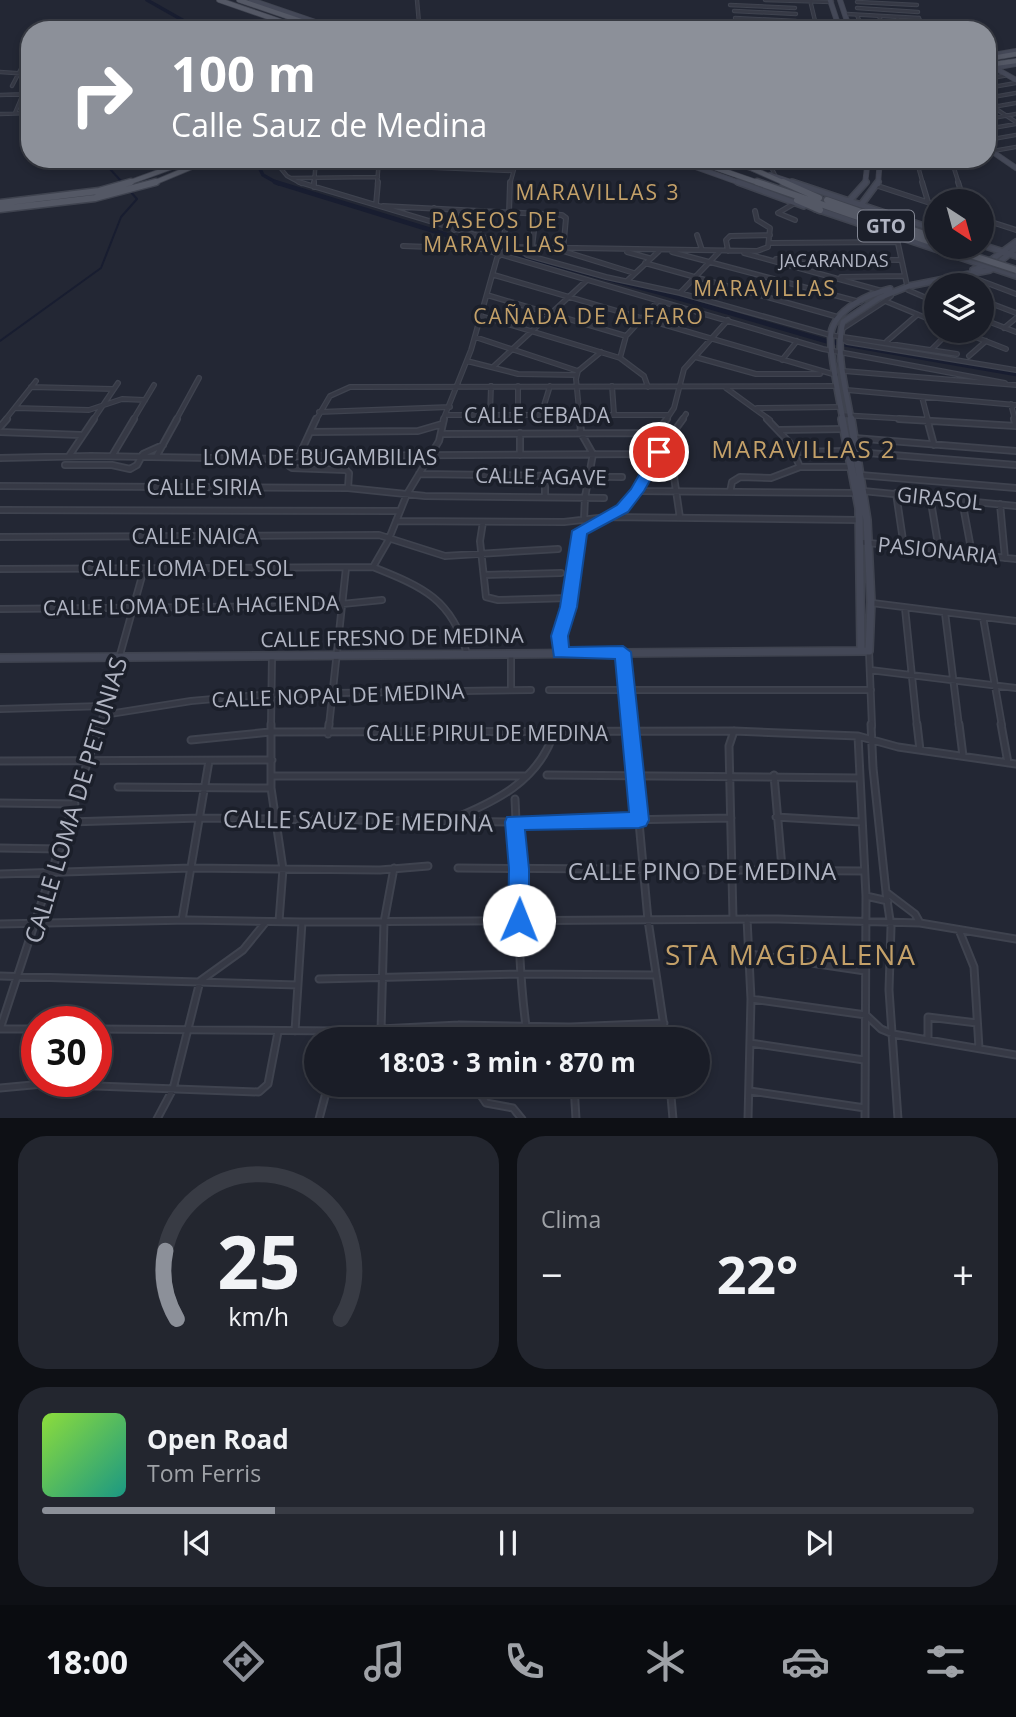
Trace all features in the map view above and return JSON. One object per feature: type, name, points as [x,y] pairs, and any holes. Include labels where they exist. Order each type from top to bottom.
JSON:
[{"type":"main road","points":[[219,0],[280,21]]},
{"type":"main road","points":[[239,0],[302,21]]},
{"type":"main road","points":[[291,13],[309,21]]},
{"type":"main road","points":[[996,56],[1016,53]]},
{"type":"main road","points":[[996,65],[1016,62]]},
{"type":"main road","points":[[0,209],[70,202],[120,189],[170,168]]},
{"type":"main road","points":[[0,203],[141,187],[188,168]]},
{"type":"main road","name":"GTO","points":[[717,168],[924,234]]},
{"type":"main road","name":"GTO","points":[[738,168],[924,239]]},
{"type":"main road","points":[[753,169],[818,198]]},
{"type":"main road","points":[[773,187],[820,210]]},
{"type":"main road","points":[[983,259],[1016,270]]},
{"type":"main road","points":[[990,259],[1016,270]]},
{"type":"street","points":[[251,0],[314,21]]},
{"type":"street","points":[[417,0],[419,21]]},
{"type":"street","points":[[729,0],[735,21]]},
{"type":"street","points":[[765,0],[831,1],[837,21]]},
{"type":"street","points":[[840,0],[848,21]]},
{"type":"street","points":[[917,0],[920,21]]},
{"type":"street","points":[[735,18],[796,21],[793,1]]},
{"type":"street","points":[[811,1],[815,21]]},
{"type":"street","points":[[860,21],[857,1],[917,5]]},
{"type":"street","points":[[730,5],[795,8]]},
{"type":"street","points":[[857,8],[918,12]]},
{"type":"street","points":[[734,11],[796,14]]},
{"type":"street","points":[[847,13],[919,18]]},
{"type":"street","points":[[879,16],[881,21]]},
{"type":"street","points":[[897,17],[899,21]]},
{"type":"street","points":[[996,67],[1016,62]]},
{"type":"street","points":[[1001,66],[1014,77]]},
{"type":"street","points":[[996,68],[1014,77]]},
{"type":"street","points":[[12,86],[21,69]]},
{"type":"street","points":[[0,72],[19,73]]},
{"type":"street","points":[[996,78],[1014,77]]},
{"type":"street","points":[[996,84],[1014,77]]},
{"type":"street","points":[[996,96],[1016,93]]},
{"type":"street","points":[[0,95],[21,94]]},
{"type":"street","points":[[15,113],[21,99]]},
{"type":"street","points":[[996,106],[1016,103]]},
{"type":"street","points":[[996,109],[1016,123]]},
{"type":"street","points":[[0,114],[21,113]]},
{"type":"street","points":[[996,118],[1016,114]]},
{"type":"street","points":[[996,127],[1016,123]]},
{"type":"street","points":[[996,138],[1016,135]]},
{"type":"street","points":[[996,150],[1016,147]]},
{"type":"street","points":[[996,156],[1016,168]]},
{"type":"street","points":[[1006,162],[1016,160]]},
{"type":"street","points":[[281,168],[290,178],[314,187],[508,247],[762,250],[769,243],[770,228],[758,222],[755,211]]},
{"type":"street","points":[[314,187],[316,168]]},
{"type":"street","points":[[378,168],[378,205]]},
{"type":"street","points":[[438,168],[512,171]]},
{"type":"street","points":[[502,243],[509,213],[513,168]]},
{"type":"street","points":[[715,168],[795,203],[924,247]]},
{"type":"street","points":[[749,168],[924,226]]},
{"type":"street","points":[[772,168],[776,177]]},
{"type":"street","points":[[849,201],[868,181],[867,168]]},
{"type":"street","points":[[861,205],[878,186],[879,168]]},
{"type":"street","points":[[919,168],[925,189]]},
{"type":"street","points":[[954,168],[960,189]]},
{"type":"street","points":[[290,178],[377,177]]},
{"type":"street","points":[[878,186],[924,201]]},
{"type":"street","points":[[795,203],[778,213],[795,220]]},
{"type":"street","points":[[378,205],[564,215],[565,253],[634,273]]},
{"type":"street","points":[[432,223],[434,208]]},
{"type":"street","points":[[454,230],[457,210]]},
{"type":"street","points":[[477,236],[485,211]]},
{"type":"street","points":[[532,248],[537,214]]},
{"type":"street","points":[[994,223],[1016,230]]},
{"type":"street","points":[[697,235],[702,250]]},
{"type":"street","points":[[728,251],[726,240],[730,236],[770,235]]},
{"type":"street","points":[[420,246],[424,238]]},
{"type":"street","points":[[769,243],[897,240]]},
{"type":"street","points":[[897,240],[905,282],[911,292],[924,297]]},
{"type":"street","points":[[965,273],[983,266],[1016,242]]},
{"type":"street","points":[[403,246],[454,246],[500,253],[797,341],[1005,383]]},
{"type":"street","points":[[467,654],[463,632],[456,618],[438,599],[410,582],[373,567],[390,537],[407,494],[441,434],[442,424],[475,337],[500,253],[508,247]]},
{"type":"street","points":[[516,247],[521,252],[606,277],[680,293],[830,337],[837,347]]},
{"type":"street","points":[[992,269],[1016,248]]},
{"type":"street","points":[[619,249],[650,258]]},
{"type":"street","points":[[994,249],[1016,256]]},
{"type":"street","points":[[628,280],[659,250]]},
{"type":"street","points":[[665,250],[861,302]]},
{"type":"street","points":[[680,293],[721,251]]},
{"type":"street","points":[[736,251],[885,292],[891,296],[841,330]]},
{"type":"street","name":"JACARANDAS","points":[[768,259],[901,260]]},
{"type":"street","points":[[962,259],[992,269]]},
{"type":"street","points":[[965,273],[973,267],[967,261]]},
{"type":"street","points":[[645,263],[838,317]]},
{"type":"street","points":[[965,273],[992,269],[1016,270]]},
{"type":"street","points":[[494,275],[824,373]]},
{"type":"street","points":[[835,278],[924,281]]},
{"type":"street","points":[[830,337],[838,317],[861,302],[905,282],[924,279]]},
{"type":"street","points":[[493,367],[587,280]]},
{"type":"street","points":[[994,285],[1016,294]]},
{"type":"street","points":[[866,653],[871,602],[859,475],[853,438],[838,386],[840,373],[837,347],[843,322],[885,292]]},
{"type":"street","points":[[487,295],[625,337]]},
{"type":"street","points":[[620,358],[625,337],[659,301]]},
{"type":"street","points":[[885,301],[924,317]]},
{"type":"street","points":[[994,306],[1016,316],[1004,328]]},
{"type":"street","points":[[886,342],[918,315]]},
{"type":"street","points":[[481,316],[620,358],[640,372],[648,387]]},
{"type":"street","points":[[441,434],[657,433],[676,403],[681,374],[727,320]]},
{"type":"street","points":[[994,324],[1016,332]]},
{"type":"street","points":[[475,337],[577,373]]},
{"type":"street","points":[[830,337],[837,347]]},
{"type":"street","points":[[782,360],[797,341]]},
{"type":"street","points":[[837,347],[848,342],[1016,370]]},
{"type":"street","points":[[837,347],[886,342],[957,354]]},
{"type":"street","points":[[931,350],[938,343]]},
{"type":"street","points":[[969,356],[984,343]]},
{"type":"street","points":[[991,343],[1006,349]]},
{"type":"street","points":[[467,361],[527,375],[577,373],[601,352]]},
{"type":"street","points":[[695,357],[756,374],[840,373],[1016,384]]},
{"type":"street","points":[[577,373],[581,433],[593,454],[585,497],[584,520]]},
{"type":"street","points":[[840,373],[847,390],[844,429],[850,467],[860,492],[859,520],[864,543],[866,653],[872,690],[872,738],[890,921],[889,990],[898,1118]]},
{"type":"street","points":[[156,457],[199,379]]},
{"type":"street","points":[[0,429],[36,381]]},
{"type":"street","points":[[68,457],[118,383]]},
{"type":"street","points":[[111,457],[154,385]]},
{"type":"street","points":[[490,415],[491,386]]},
{"type":"street","points":[[518,386],[519,415]]},
{"type":"street","points":[[541,415],[550,386]]},
{"type":"street","points":[[612,386],[614,414]]},
{"type":"street","points":[[299,456],[332,392],[350,387],[838,386]]},
{"type":"street","points":[[31,387],[113,389]]},
{"type":"street","points":[[724,387],[755,408],[780,430],[796,452],[800,467]]},
{"type":"street","points":[[755,408],[844,412],[1016,426],[1014,405],[847,390]]},
{"type":"street","points":[[109,395],[122,399],[145,400]]},
{"type":"street","points":[[922,397],[934,445]]},
{"type":"street","points":[[15,408],[99,409],[122,399]]},
{"type":"street","points":[[320,412],[450,407]]},
{"type":"street","points":[[560,653],[560,636],[570,598],[580,531],[622,508],[637,491],[659,452],[686,414]]},
{"type":"street","name":"CALLE CEBADA","points":[[446,415],[670,415]]},
{"type":"street","points":[[310,432],[418,431],[442,424]]},
{"type":"street","points":[[0,429],[82,435]]},
{"type":"street","points":[[780,430],[844,429]]},
{"type":"street","points":[[520,433],[520,455]]},
{"type":"street","name":"LOMA DE BUGAMBILIAS","points":[[0,458],[289,459],[299,456],[639,454],[644,452],[657,433]]},
{"type":"street","points":[[853,438],[1016,451]]},
{"type":"street","points":[[65,465],[134,468],[140,457],[163,445]]},
{"type":"street","points":[[796,452],[847,451]]},
{"type":"street","points":[[659,452],[671,456],[680,518]]},
{"type":"street","points":[[855,452],[1016,465]]},
{"type":"street","points":[[289,459],[289,466],[297,469],[349,471],[348,488]]},
{"type":"street","points":[[730,492],[734,480],[740,477],[771,478],[800,467],[850,467]]},
{"type":"street","name":"CALLE AGAVE","points":[[419,474],[621,477]]},
{"type":"street","points":[[859,475],[1016,488]]},
{"type":"street","points":[[545,476],[545,496]]},
{"type":"street","name":"CALLE SIRIA","points":[[0,486],[348,488],[407,494],[604,498]]},
{"type":"street","name":"GIRASOL","points":[[637,491],[896,493],[1016,506]]},
{"type":"street","points":[[896,493],[904,547]]},
{"type":"street","points":[[930,496],[939,551]]},
{"type":"street","points":[[962,500],[972,554]]},
{"type":"street","points":[[1000,504],[1005,558]]},
{"type":"street","points":[[0,510],[399,511]]},
{"type":"street","points":[[396,521],[483,522],[607,517],[859,520]]},
{"type":"street","points":[[483,522],[480,530],[486,597],[498,600],[570,598]]},
{"type":"street","name":"CALLE NAICA","points":[[0,537],[390,537]]},
{"type":"street","points":[[390,537],[397,542],[445,556],[558,549]]},
{"type":"street","name":"PASIONARIA","points":[[864,543],[1016,559]]},
{"type":"street","name":"CALLE LOMA DEL SOL","points":[[0,569],[373,567]]},
{"type":"street","points":[[328,734],[346,568]]},
{"type":"street","name":"CALLE LOMA DE PETUNIAS","points":[[0,1029],[89,762],[144,569]]},
{"type":"street","points":[[484,575],[561,573]]},
{"type":"street","name":"CALLE LOMA DE LA HACIENDA","points":[[0,608],[311,607],[382,600]]},
{"type":"street","points":[[871,602],[1016,621]]},
{"type":"street","points":[[905,608],[920,750]]},
{"type":"street","points":[[945,613],[951,680],[963,756]]},
{"type":"street","points":[[983,617],[1008,763]]},
{"type":"street","points":[[623,652],[648,920],[664,1027]]},
{"type":"street","name":"CALLE FRESNO DE MEDINA","points":[[0,657],[623,652],[866,653]]},
{"type":"street","points":[[511,654],[511,690]]},
{"type":"street","points":[[272,656],[271,788],[283,870],[279,921]]},
{"type":"street","points":[[870,670],[1016,688]]},
{"type":"street","name":"CALLE NOPAL DE MEDINA","points":[[103,715],[191,701],[271,694],[531,690]]},
{"type":"street","points":[[549,690],[872,690]]},
{"type":"street","points":[[0,709],[104,706]]},
{"type":"street","points":[[733,919],[729,746],[734,731]]},
{"type":"street","name":"CALLE PIRUL DE MEDINA","points":[[191,740],[270,732],[328,734],[734,731],[858,736],[898,747],[1016,764]]},
{"type":"street","points":[[445,822],[482,806],[527,776],[545,757],[554,732]]},
{"type":"street","points":[[858,736],[866,896],[865,1118]]},
{"type":"street","points":[[0,761],[272,760]]},
{"type":"street","points":[[182,920],[209,761]]},
{"type":"street","points":[[547,775],[774,775],[859,778]]},
{"type":"street","points":[[774,775],[782,869]]},
{"type":"street","points":[[272,776],[527,776]]},
{"type":"street","points":[[118,788],[271,788]]},
{"type":"street","points":[[515,799],[514,822],[519,869],[519,974],[526,1026]]},
{"type":"street","points":[[0,803],[75,804]]},
{"type":"street","points":[[776,817],[861,822]]},
{"type":"street","name":"CALLE SAUZ DE MEDINA","points":[[69,822],[200,818],[514,822],[731,818]]},
{"type":"street","points":[[0,848],[61,849]]},
{"type":"street","points":[[0,874],[191,867],[380,870],[428,866]]},
{"type":"street","name":"CALLE PINO DE MEDINA","points":[[458,868],[863,871]]},
{"type":"street","points":[[381,1027],[384,922],[394,869]]},
{"type":"street","points":[[886,892],[915,914],[920,923]]},
{"type":"street","points":[[866,896],[888,901]]},
{"type":"street","points":[[747,919],[751,999],[748,1118]]},
{"type":"street","points":[[0,924],[182,920],[890,921],[920,923],[1016,939]]},
{"type":"street","points":[[157,1118],[173,1088],[200,981],[243,950],[265,922]]},
{"type":"street","points":[[295,1031],[302,922]]},
{"type":"street","points":[[958,929],[973,961],[979,1048]]},
{"type":"street","points":[[750,954],[865,971]]},
{"type":"street","points":[[319,979],[519,974],[655,975]]},
{"type":"street","points":[[0,976],[298,985]]},
{"type":"street","points":[[751,999],[866,1015],[881,1029],[894,1034],[1016,1055]]},
{"type":"street","points":[[928,1039],[928,1017],[977,1023]]},
{"type":"street","points":[[433,1027],[570,1027],[664,1023]]},
{"type":"street","points":[[0,1029],[21,1029]]},
{"type":"street","points":[[112,1029],[304,1031]]},
{"type":"street","points":[[0,1088],[43,1084],[259,1092],[268,1084],[278,1032]]},
{"type":"street","points":[[750,1043],[864,1060]]},
{"type":"street","points":[[750,1091],[865,1108]]},
{"type":"street","points":[[319,1118],[325,1097]]},
{"type":"street","points":[[482,1097],[486,1103],[513,1108],[522,1118]]},
{"type":"street","points":[[575,1097],[576,1118]]},
{"type":"street","points":[[671,1097],[673,1118]]},
{"type":"waterway","points":[[147,0],[184,21]]},
{"type":"waterway","points":[[109,168],[122,182]]},
{"type":"waterway","points":[[260,168],[263,175],[276,182]]},
{"type":"waterway","points":[[276,182],[473,243],[661,293],[826,341],[1016,374]]},
{"type":"waterway","points":[[0,341],[101,268],[121,217],[137,199],[130,191]]},
{"type":"district","name":"MARAVILLAS 3","points":[[598,192]]},
{"type":"district","name":"PASEOS DE MARAVILLAS","points":[[495,232]]},
{"type":"district","name":"MARAVILLAS","points":[[765,288]]},
{"type":"district","name":"CAÑADA DE ALFARO","points":[[589,316]]},
{"type":"district","name":"MARAVILLAS 2","points":[[804,448]]},
{"type":"district","name":"STA MAGDALENA","points":[[791,954]]},
{"type":"route","points":[[519,920],[520,888],[514,822],[639,820],[623,652],[560,653],[560,636],[569,607],[580,531],[616,514],[637,491],[659,452]]}]
